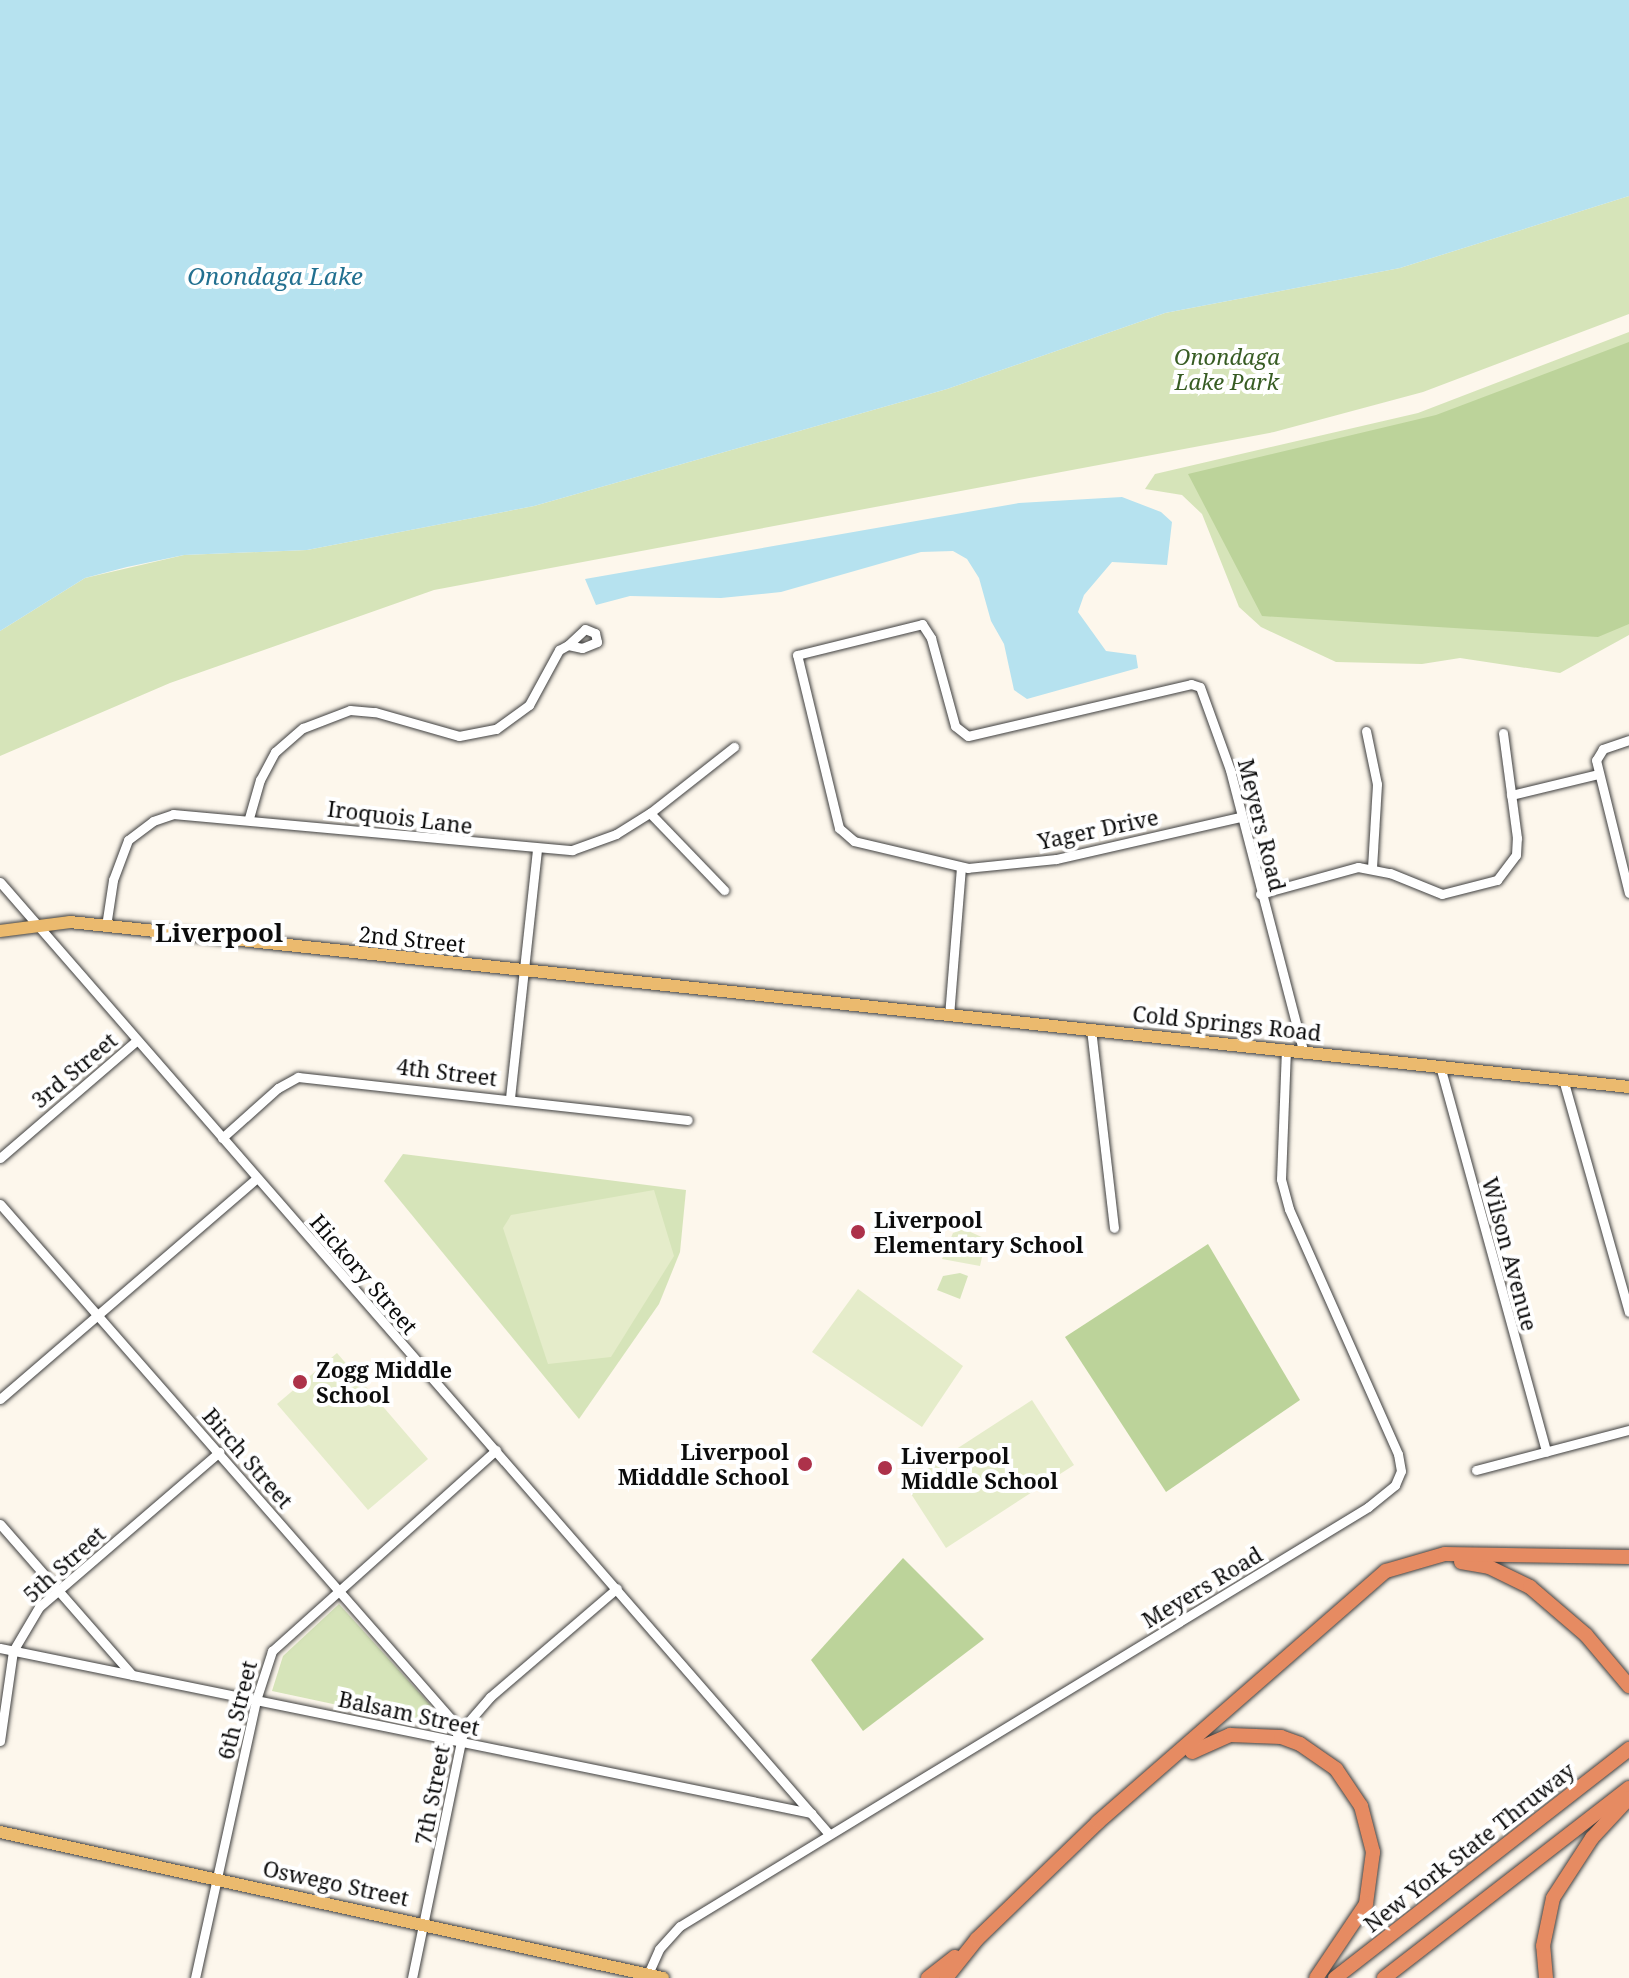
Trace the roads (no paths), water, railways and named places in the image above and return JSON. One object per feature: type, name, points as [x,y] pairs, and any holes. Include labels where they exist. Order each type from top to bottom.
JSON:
[{"type":"highway","points":[[928,1978],[977,1939],[1055,1863],[1364,1586],[1416,1559],[1473,1555],[1629,1557]]},
{"type":"highway","points":[[1473,1555],[1531,1579],[1565,1605],[1629,1676]]},
{"type":"highway","points":[[1055,1863],[1192,1752],[1380,1583],[1438,1562],[1489,1567],[1530,1587],[1586,1635],[1629,1686]]},
{"type":"highway","points":[[1192,1752],[1230,1735],[1281,1737],[1336,1769],[1361,1806],[1373,1852],[1366,1904],[1343,1945],[1316,1978]]},
{"type":"highway","name":"New York State Thruway","points":[[1335,1978],[1629,1749]]},
{"type":"highway","points":[[1384,1978],[1629,1788]]},
{"type":"highway","points":[[1546,1978],[1543,1946],[1553,1898],[1592,1838],[1629,1798]]},
{"type":"highway","points":[[946,1978],[977,1939]]},
{"type":"highway","points":[[957,1978],[977,1939]]},
{"type":"main road","name":"2nd Street","points":[[0,931],[34,924],[106,926],[820,1003]]},
{"type":"main road","name":"Cold Springs Road","points":[[820,1003],[1629,1087]]},
{"type":"main road","name":"Oswego Street","points":[[0,1832],[424,1922],[663,1978]]},
{"type":"street","name":"Meyers Road","points":[[961,868],[845,836],[797,655],[922,624],[931,638],[955,726],[968,736],[1124,698],[1191,684],[1200,687],[1214,713],[1303,1051]]},
{"type":"street","points":[[249,818],[260,780],[275,752],[303,728],[350,710],[475,735],[496,729],[529,705],[559,650],[568,645]]},
{"type":"street","points":[[1366,731],[1377,784],[1372,868]]},
{"type":"street","points":[[1260,894],[1372,868],[1442,894],[1497,880],[1516,855],[1503,733]]},
{"type":"street","points":[[1629,740],[1598,753],[1598,774],[1629,893]]},
{"type":"street","name":"Iroquois Lane","points":[[106,926],[120,852],[136,831],[173,814],[249,818],[537,851],[585,847],[650,813],[734,747]]},
{"type":"street","points":[[1511,795],[1598,774]]},
{"type":"street","points":[[650,813],[724,890]]},
{"type":"street","name":"Yager Drive","points":[[961,868],[1056,859],[1240,817]]},
{"type":"street","points":[[510,1098],[537,851]]},
{"type":"street","points":[[949,1016],[961,868]]},
{"type":"street","name":"Hickory Street","points":[[0,882],[829,1834]]},
{"type":"street","points":[[1091,1029],[1114,1228]]},
{"type":"street","name":"3rd Street","points":[[0,1158],[136,1041]]},
{"type":"street","name":"Meyers Road","points":[[648,1974],[659,1949],[680,1926],[1358,1513],[1395,1485],[1401,1471],[1398,1454],[1289,1209],[1281,1179],[1286,1049]]},
{"type":"street","name":"Wilson Avenue","points":[[1440,1066],[1546,1452]]},
{"type":"street","name":"4th Street","points":[[222,1138],[278,1088],[298,1077],[688,1120]]},
{"type":"street","points":[[1563,1079],[1629,1312]]},
{"type":"street","points":[[0,1399],[257,1178]]},
{"type":"street","name":"Birch Street","points":[[0,1204],[451,1719],[460,1741]]},
{"type":"street","points":[[1476,1470],[1629,1430]]},
{"type":"street","name":"6th Street","points":[[195,1978],[256,1700],[272,1651],[496,1450]]},
{"type":"street","name":"5th Street","points":[[0,1741],[13,1651],[39,1607],[219,1452]]},
{"type":"street","points":[[0,1524],[132,1676]]},
{"type":"street","name":"7th Street","points":[[412,1978],[460,1741],[473,1713],[617,1588]]},
{"type":"street","name":"Balsam Street","points":[[0,1648],[811,1813]]},
{"type":"water","name":"Onondaga Lake","points":[[0,0],[1629,0],[1629,196],[1400,268],[1165,313],[947,389],[534,506],[307,550],[184,555],[85,578],[0,631]]},
{"type":"water","points":[[1122,497],[1161,512],[1172,522],[1167,565],[1112,562],[1084,595],[1078,612],[1106,651],[1136,655],[1138,668],[1027,699],[1014,690],[1004,644],[991,621],[979,578],[967,559],[953,551],[921,552],[781,592],[721,598],[630,596],[596,605],[585,579],[1019,503]]},
{"type":"place","name":"Liverpool Elementary School","points":[[858,1232]]},
{"type":"place","name":"Zogg Middle School","points":[[300,1382]]},
{"type":"place","name":"Liverpool Midddle School","points":[[805,1464]]},
{"type":"place","name":"Liverpool Middle School","points":[[885,1468]]},
{"type":"district","name":"Liverpool","points":[[219,933]]},
{"type":"park label","name":"Onondaga Lake Park","points":[[1227,368]]}]
